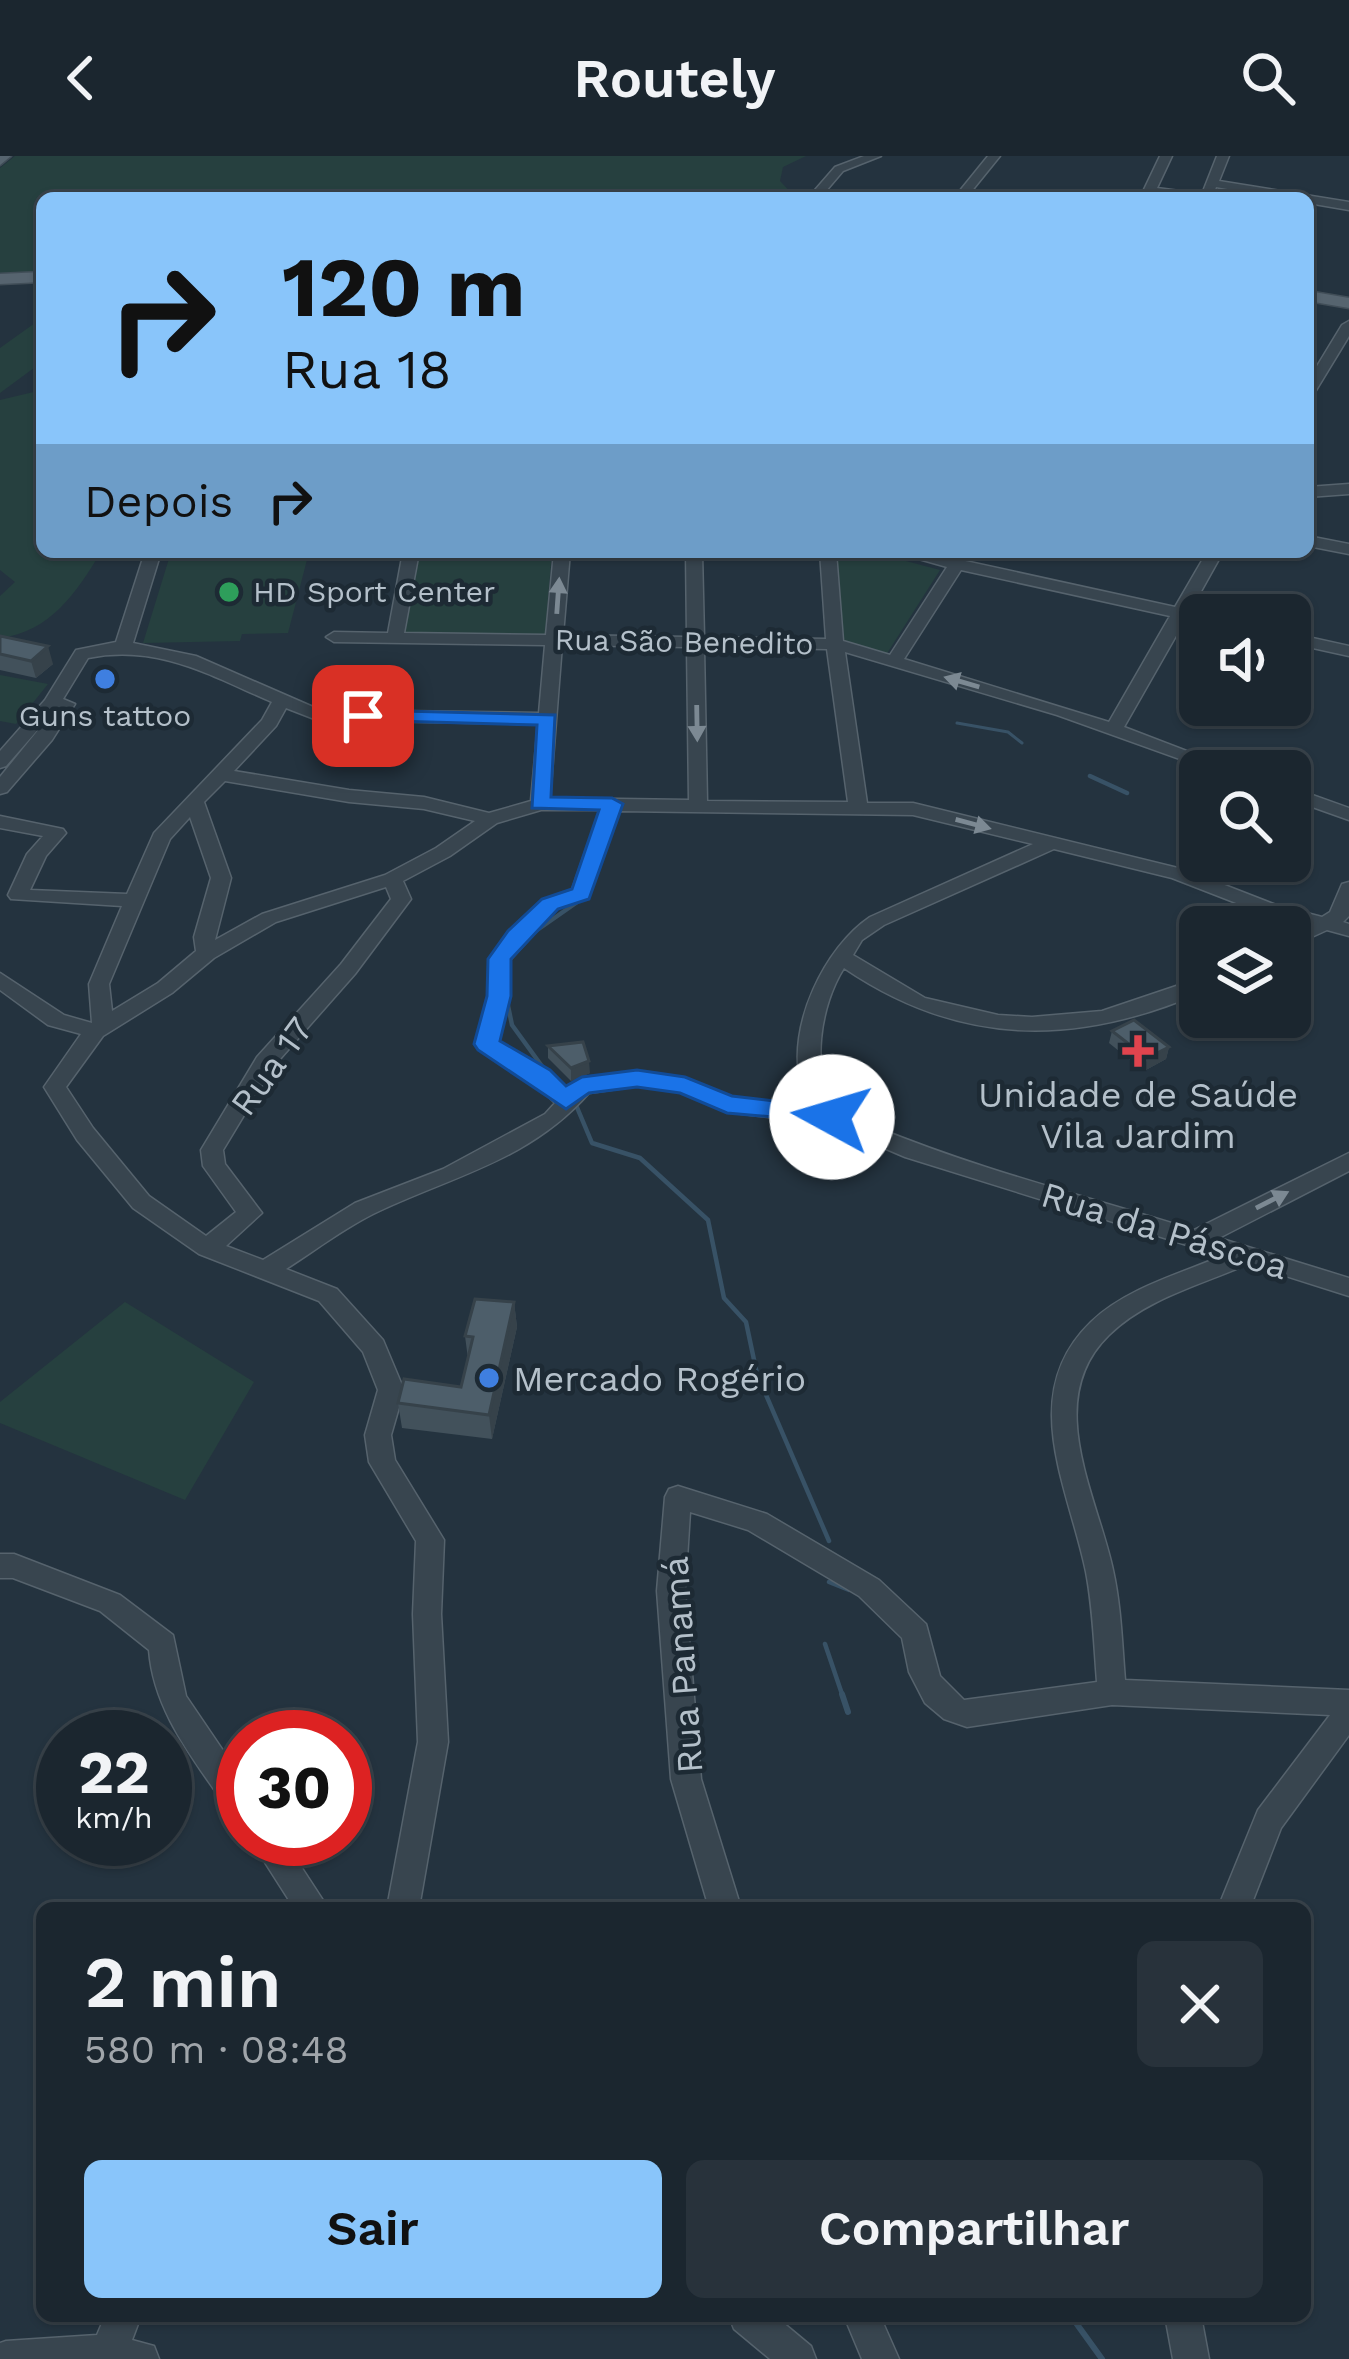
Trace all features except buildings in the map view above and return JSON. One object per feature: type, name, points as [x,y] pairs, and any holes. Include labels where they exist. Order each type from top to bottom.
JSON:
[{"type":"main road","points":[[0,296],[18,281]]},
{"type":"main road","points":[[1314,294],[1349,300]]},
{"type":"street","points":[[819,192],[839,169],[875,156]]},
{"type":"street","points":[[965,192],[994,156]]},
{"type":"street","points":[[1149,192],[1166,156]]},
{"type":"street","points":[[1207,192],[1223,156]]},
{"type":"street","points":[[1212,183],[1267,192]]},
{"type":"street","points":[[1314,200],[1349,206]]},
{"type":"street","points":[[1314,202],[1324,202]]},
{"type":"street","points":[[1321,370],[1349,325]]},
{"type":"street","points":[[1314,492],[1349,490]]},
{"type":"street","points":[[1314,542],[1349,549]]},
{"type":"street","points":[[0,788],[46,736],[113,646],[150,558]]},
{"type":"street","points":[[394,638],[410,558]]},
{"type":"street","points":[[539,803],[562,558]]},
{"type":"street","points":[[694,558],[698,805]]},
{"type":"street","points":[[829,558],[858,807]]},
{"type":"street","points":[[930,558],[1179,614]]},
{"type":"street","points":[[1191,594],[1212,558]]},
{"type":"street","points":[[894,662],[957,564]]},
{"type":"street","points":[[1114,729],[1179,616]]},
{"type":"street","name":"Rua São Benedito","points":[[334,638],[836,644],[1179,753]]},
{"type":"street","points":[[1311,643],[1349,651]]},
{"type":"street","points":[[0,762],[52,703],[82,654],[113,646],[190,660],[317,716],[548,719]]},
{"type":"street","points":[[99,1028],[99,984],[161,837],[270,722],[280,701]]},
{"type":"street","points":[[219,774],[424,803],[490,818]]},
{"type":"street","points":[[194,800],[221,878],[204,937],[207,953]]},
{"type":"street","points":[[1311,800],[1349,814]]},
{"type":"street","points":[[404,1902],[433,1742],[427,1614],[430,1540],[382,1462],[378,1435],[391,1390],[374,1347],[328,1295],[207,1248],[142,1202],[85,1134],[55,1087],[99,1028],[165,988],[207,953],[268,918],[392,879],[443,852],[490,818],[539,803],[913,809],[1179,874],[1324,926],[1349,930]]},
{"type":"street","points":[[566,1100],[541,1076],[487,1044],[499,996],[500,959],[516,936],[550,904],[581,894],[612,804]]},
{"type":"street","points":[[0,822],[56,833],[39,852],[18,895],[133,900]]},
{"type":"street","points":[[832,1117],[812,1084],[810,1047],[818,1004],[855,936],[877,920],[1050,844]]},
{"type":"street","name":"Rua 17","points":[[207,1248],[250,1213],[214,1166],[212,1150],[265,1062],[348,969],[401,899],[392,879]]},
{"type":"street","points":[[1311,932],[1340,916],[1349,888]]},
{"type":"street","points":[[841,957],[928,1007],[988,1019],[1064,1024],[1124,1016],[1179,994]]},
{"type":"street","points":[[0,980],[56,1020],[99,1028]]},
{"type":"street","name":"Rua da Páscoa","points":[[263,1272],[363,1209],[451,1175],[553,1119],[582,1086],[637,1078],[685,1085],[727,1104],[832,1117],[913,1151],[1349,1287]]},
{"type":"street","points":[[1195,1240],[1349,1161]]},
{"type":"street","points":[[1245,1256],[1130,1309],[1099,1330],[1077,1360],[1067,1391],[1066,1463],[1100,1570],[1112,1692],[1349,1707]]},
{"type":"street","name":"Rua Panamá","points":[[723,1902],[686,1779],[671,1591],[678,1497],[757,1522],[869,1588],[916,1633],[918,1660],[935,1697],[948,1710],[967,1714],[1112,1692]]},
{"type":"street","points":[[0,1566],[14,1566],[110,1603],[163,1644],[166,1683],[174,1703],[216,1766]]},
{"type":"street","points":[[1236,1902],[1269,1820],[1349,1707]]},
{"type":"street","points":[[283,1866],[308,1902]]},
{"type":"street","points":[[6,2359],[125,2356],[123,2322]]},
{"type":"street","points":[[752,2322],[781,2354]]},
{"type":"street","points":[[865,2322],[880,2359]]},
{"type":"street","points":[[1185,2322],[1192,2359]]},
{"type":"green space","points":[[15,156],[806,156],[783,167],[780,181],[790,192],[36,192],[36,272],[0,273],[0,168]]},
{"type":"green space","points":[[36,322],[36,366],[0,393],[0,348]]},
{"type":"green space","points":[[36,391],[36,558],[97,558],[71,596],[47,619],[0,638],[0,596],[15,582],[0,570],[0,400]]},
{"type":"green space","name":"HD Sport Center","points":[[169,558],[307,558],[288,633],[242,634],[240,641],[143,643]]},
{"type":"green space","points":[[418,558],[551,558],[545,634],[403,635]]},
{"type":"green space","points":[[836,558],[895,558],[940,570],[886,655],[843,643]]},
{"type":"green space","points":[[0,675],[48,684],[16,724],[0,721]]},
{"type":"green space","points":[[125,1302],[254,1382],[185,1500],[0,1423],[0,1402]]},
{"type":"waterway","points":[[957,723],[1008,732],[1022,743]]},
{"type":"waterway","points":[[1090,776],[1127,793]]},
{"type":"waterway","points":[[530,935],[583,898]]},
{"type":"waterway","points":[[507,1001],[512,1025],[544,1069]]},
{"type":"waterway","points":[[576,1105],[592,1143],[640,1158],[708,1220],[724,1298],[746,1322],[757,1374],[829,1541]]},
{"type":"waterway","points":[[829,1582],[849,1590]]},
{"type":"waterway","points":[[825,1644],[843,1697]]},
{"type":"waterway","points":[[843,1697],[848,1712]]},
{"type":"waterway","points":[[1075,2322],[1102,2359]]},
{"type":"place","name":"HD Sport Center","points":[[229,592]]},
{"type":"place","name":"Guns tattoo","points":[[105,679]]},
{"type":"place","name":"Unidade de Saúde Vila Jardim","points":[[1138,1051]]},
{"type":"place","name":"Mercado Rogério","points":[[489,1378]]},
{"type":"route","points":[[363,716],[548,719],[539,803],[612,804],[581,894],[550,904],[516,936],[500,959],[499,996],[487,1044],[541,1076],[566,1100],[582,1086],[637,1078],[685,1085],[727,1104],[832,1117]]}]
